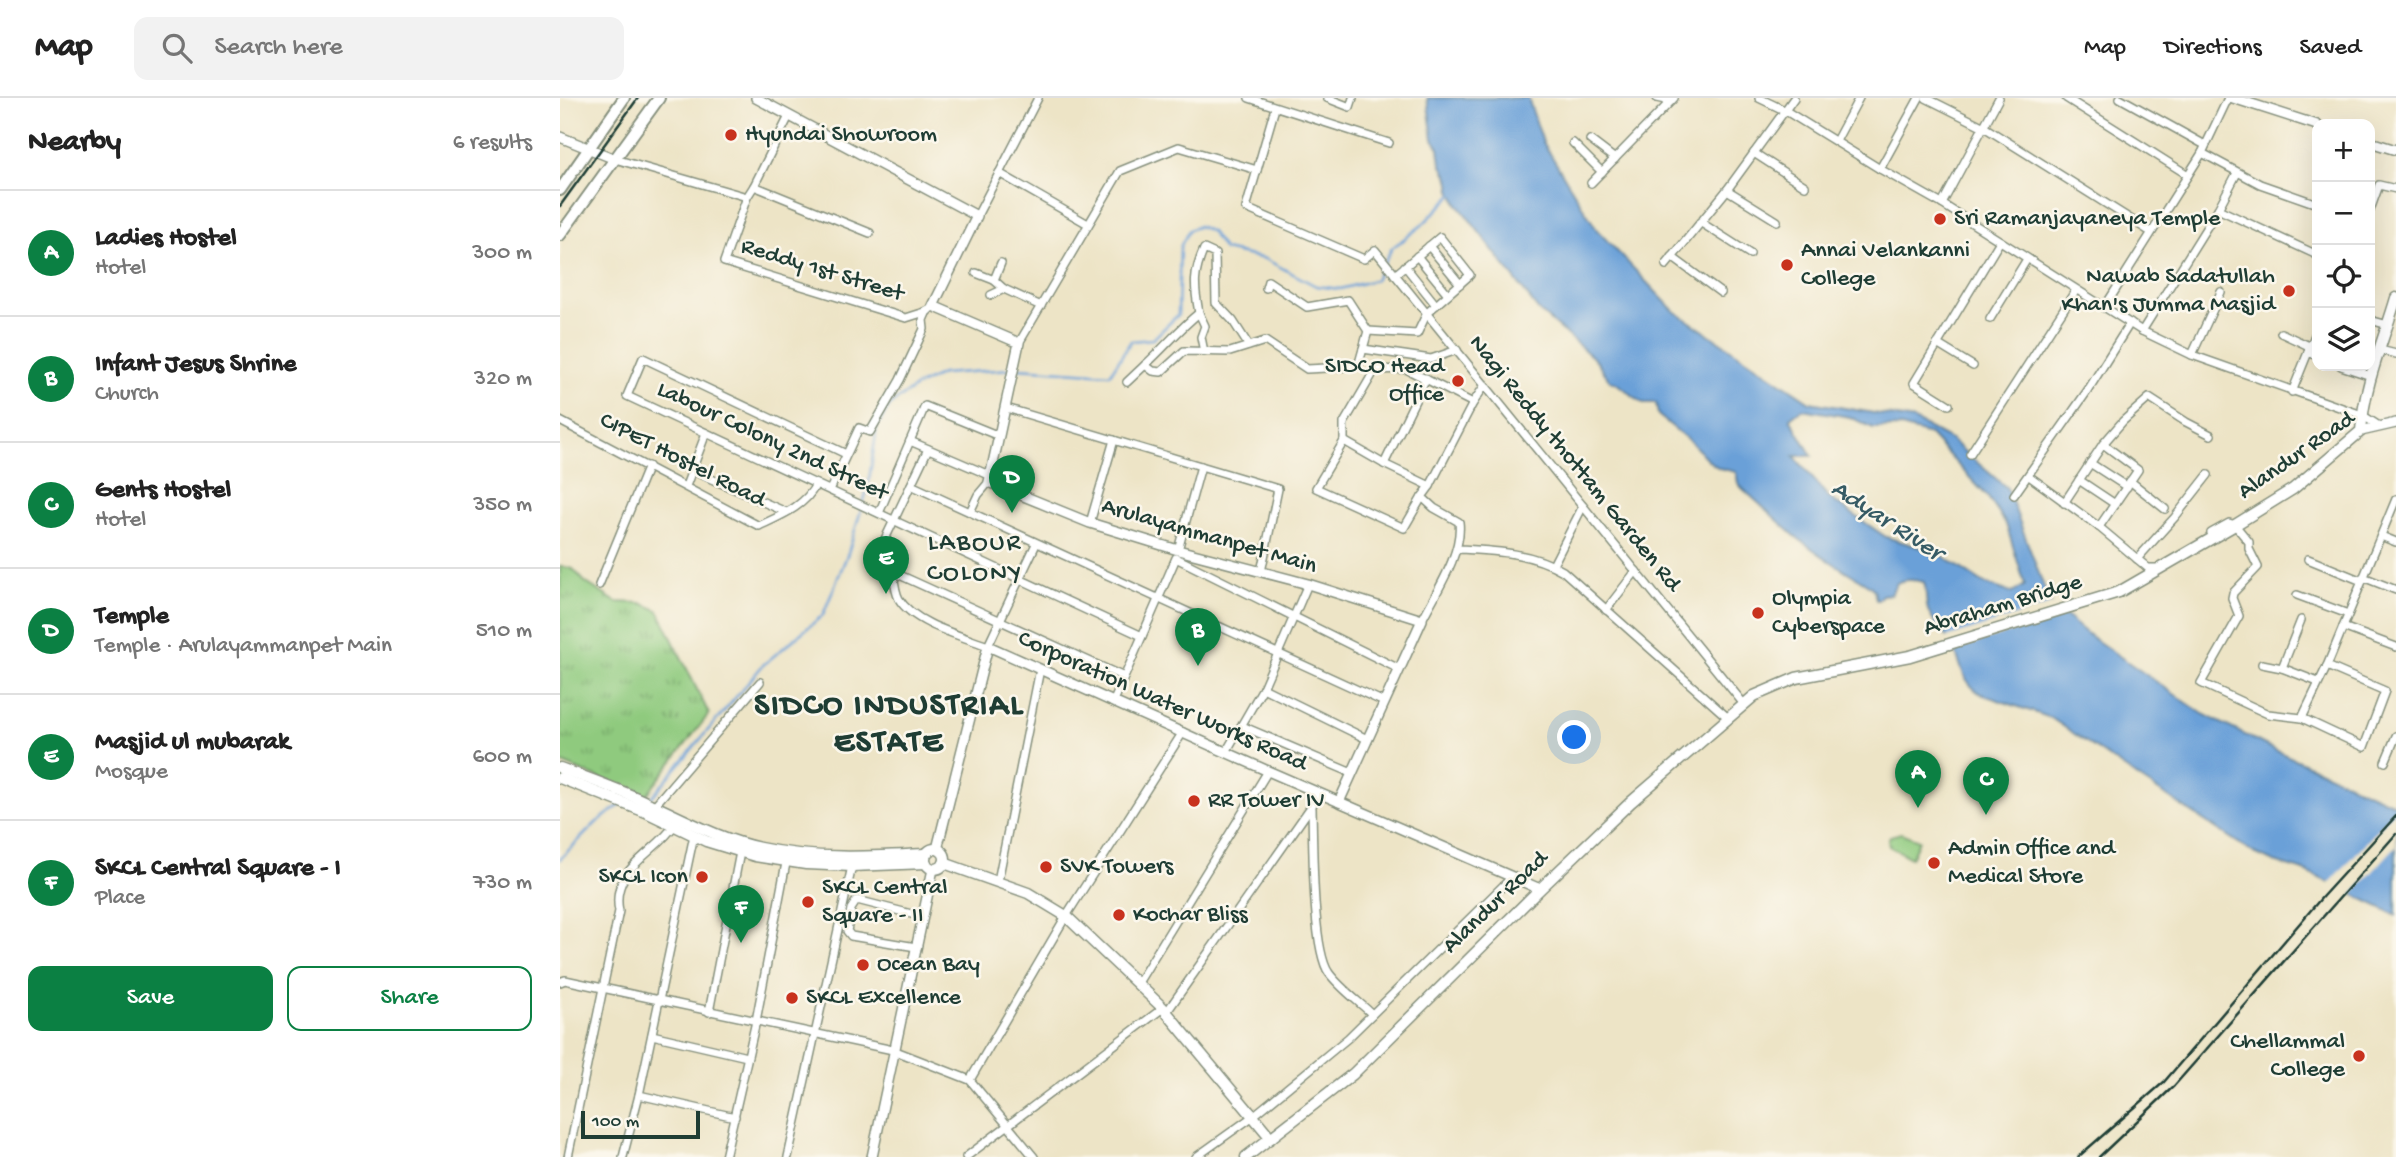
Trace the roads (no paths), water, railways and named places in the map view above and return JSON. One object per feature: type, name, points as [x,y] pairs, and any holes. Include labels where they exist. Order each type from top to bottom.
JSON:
[{"type":"main road","points":[[560,190],[624,98]]},
{"type":"main road","points":[[560,235],[659,98]]},
{"type":"main road","points":[[2361,431],[2371,376],[2396,298]]},
{"type":"main road","name":"Alandur Road","points":[[2225,531],[2292,489],[2361,431]]},
{"type":"main road","name":"Abraham Bridge","points":[[1779,684],[1816,673],[1910,656],[2110,596],[2138,583],[2225,531]]},
{"type":"main road","name":"Alandur Road","points":[[1246,1157],[1353,1074],[1631,802],[1743,703],[1779,684]]},
{"type":"main road","points":[[560,768],[651,808],[694,835],[740,852],[786,863],[851,858],[928,862],[940,868],[944,863],[944,855],[937,849],[931,850],[928,862]]},
{"type":"main road","points":[[560,778],[638,803]]},
{"type":"main road","points":[[677,822],[747,845],[806,860],[852,866],[928,862]]},
{"type":"main road","points":[[944,863],[1028,893],[1066,916],[1164,1011],[1271,1138]]},
{"type":"street","points":[[756,98],[977,216]]},
{"type":"street","points":[[830,490],[859,428],[870,431],[900,380],[924,329],[923,320],[1038,98]]},
{"type":"street","points":[[1249,98],[1390,143]]},
{"type":"street","points":[[1327,98],[1350,107],[1353,98]]},
{"type":"street","points":[[1657,98],[1672,100]]},
{"type":"street","points":[[1759,98],[1786,111],[1942,204],[2142,331],[2192,355],[2362,415],[2379,426]]},
{"type":"street","points":[[1666,265],[1727,190],[1794,98]]},
{"type":"street","points":[[1836,141],[1859,98]]},
{"type":"street","points":[[1880,169],[1919,98]]},
{"type":"street","points":[[1926,98],[1984,127],[2151,232]]},
{"type":"street","points":[[1942,204],[1999,98]]},
{"type":"street","points":[[2066,98],[2188,175]]},
{"type":"street","points":[[2120,98],[2205,145]]},
{"type":"street","points":[[2104,308],[2202,153],[2230,98],[2312,123]]},
{"type":"street","points":[[1591,183],[1672,100]]},
{"type":"street","points":[[970,512],[989,479],[1019,343],[1120,171],[1179,146],[1257,170],[1275,108]]},
{"type":"street","points":[[560,137],[615,159],[747,197],[789,116]]},
{"type":"street","points":[[1590,140],[1615,159]]},
{"type":"street","points":[[1573,143],[1602,172]]},
{"type":"street","points":[[2375,144],[2396,150]]},
{"type":"street","points":[[1754,153],[1805,186]]},
{"type":"street","points":[[2202,153],[2236,173],[2312,202]]},
{"type":"street","name":"Nagi Reddy thottam Garden Rd","points":[[1257,170],[1246,208],[1364,259],[1375,250],[1743,703]]},
{"type":"street","points":[[999,173],[1088,224]]},
{"type":"street","points":[[2142,331],[2218,209],[2236,173]]},
{"type":"street","points":[[754,186],[870,233]]},
{"type":"street","points":[[2375,197],[2379,186],[2396,189]]},
{"type":"street","points":[[1727,190],[1777,221]]},
{"type":"street","name":"Reddy 1st Street","points":[[747,197],[724,262],[906,318],[930,309]]},
{"type":"street","points":[[2218,209],[2312,253]]},
{"type":"street","points":[[1700,222],[1750,254]]},
{"type":"street","points":[[1368,331],[1417,334],[1427,313],[1470,275],[1440,236],[1395,275]]},
{"type":"street","points":[[1949,405],[1913,383],[2000,241]]},
{"type":"street","points":[[1429,246],[1460,284]]},
{"type":"street","points":[[1203,352],[1200,337],[1205,326],[1199,313],[1194,286],[1195,268],[1204,249],[1215,254],[1216,303],[1233,321],[1249,346]]},
{"type":"street","points":[[1417,256],[1448,294]]},
{"type":"street","points":[[1672,257],[1721,293]]},
{"type":"street","points":[[1990,319],[2027,259]]},
{"type":"street","points":[[994,280],[1001,263]]},
{"type":"street","points":[[1405,266],[1436,305]]},
{"type":"street","points":[[976,273],[1041,306]]},
{"type":"street","points":[[1144,365],[1153,371],[1161,372],[1184,351],[1230,352],[1265,341],[1307,369],[1346,367],[1359,363],[1368,331],[1348,300],[1307,307],[1268,281],[1266,288]]},
{"type":"street","points":[[991,295],[1004,289]]},
{"type":"street","points":[[1970,454],[2076,290]]},
{"type":"street","points":[[2192,355],[2221,292]]},
{"type":"street","points":[[1197,304],[1216,303]]},
{"type":"street","points":[[930,309],[1019,343]]},
{"type":"street","points":[[1127,382],[1166,346],[1183,325],[1199,313]]},
{"type":"street","points":[[2375,322],[2388,326]]},
{"type":"street","points":[[2014,495],[2088,390],[2130,323]]},
{"type":"street","points":[[2281,333],[2309,346],[2308,352]]},
{"type":"street","points":[[2292,392],[2312,342]]},
{"type":"street","points":[[1937,344],[1973,366]]},
{"type":"street","points":[[1363,349],[1431,359],[1457,350]]},
{"type":"street","points":[[2380,350],[2396,354]]},
{"type":"street","points":[[2308,352],[2312,354]]},
{"type":"street","name":"Labour Colony 2nd Street","points":[[846,454],[643,358],[627,396],[1142,636]]},
{"type":"street","points":[[1473,402],[1406,369],[1375,370],[1344,423],[1344,440],[1316,488],[1404,528],[1485,385]]},
{"type":"street","points":[[2356,371],[2371,376]]},
{"type":"street","points":[[1384,464],[1426,378]]},
{"type":"street","points":[[2064,503],[2103,444],[2123,421],[2149,398],[2211,435]]},
{"type":"street","points":[[879,513],[925,406],[999,436]]},
{"type":"street","points":[[1006,408],[1278,489],[1261,572]]},
{"type":"street","name":"CIPET Hostel Road","points":[[560,421],[759,526],[811,495],[816,484]]},
{"type":"street","name":"Alandur Road","points":[[2361,431],[2396,423]]},
{"type":"street","points":[[686,486],[706,433]]},
{"type":"street","points":[[1090,523],[1114,440]]},
{"type":"street","points":[[1344,440],[1384,464],[1430,486]]},
{"type":"street","points":[[910,441],[989,479]]},
{"type":"street","points":[[2099,527],[2138,470],[2103,444]]},
{"type":"street","points":[[928,449],[876,558],[893,572],[1124,677]]},
{"type":"street","points":[[2090,463],[2165,509]]},
{"type":"street","points":[[599,585],[648,466]]},
{"type":"street","points":[[1113,703],[1177,554],[1201,466]]},
{"type":"street","points":[[691,470],[786,512]]},
{"type":"street","points":[[2137,559],[2208,475]]},
{"type":"street","points":[[2029,476],[2153,570],[2229,523],[2235,525],[2249,542],[2249,549],[2258,567],[2233,593],[2232,598],[2239,616],[2201,683],[2268,714],[2302,718],[2364,747],[2385,691],[2327,666]]},
{"type":"street","name":"Arulayammanpet Main","points":[[989,479],[1090,523],[1177,554],[1308,584],[1422,620]]},
{"type":"street","points":[[2079,480],[2115,504]]},
{"type":"street","points":[[911,485],[1384,702]]},
{"type":"street","points":[[1339,802],[1422,620],[1458,549],[1461,533],[1459,522],[1433,508],[1422,497]]},
{"type":"street","points":[[2302,718],[2327,666],[2396,499]]},
{"type":"street","points":[[1553,565],[1583,506]]},
{"type":"street","points":[[2381,536],[2396,542]]},
{"type":"street","points":[[937,849],[988,646],[1037,544]]},
{"type":"street","points":[[1458,549],[1510,553],[1553,565],[1563,571],[1727,717]]},
{"type":"street","points":[[1177,554],[1399,669]]},
{"type":"street","points":[[2308,559],[2396,590]]},
{"type":"street","points":[[1606,610],[1636,571]]},
{"type":"street","points":[[893,572],[898,598],[910,610],[927,622],[988,646]]},
{"type":"street","points":[[1226,752],[1263,688],[1308,584]]},
{"type":"street","points":[[2297,595],[2348,614]]},
{"type":"street","points":[[2282,668],[2301,620]]},
{"type":"street","points":[[2343,626],[2396,647]]},
{"type":"street","name":"Corporation Water Works Road","points":[[988,646],[1540,889]]},
{"type":"street","points":[[2262,664],[2282,668],[2318,682]]},
{"type":"street","points":[[998,881],[1040,669]]},
{"type":"street","points":[[651,808],[760,682]]},
{"type":"street","points":[[1263,688],[1367,739]]},
{"type":"street","points":[[1242,726],[1352,773]]},
{"type":"street","points":[[970,1080],[1066,916],[1183,732]]},
{"type":"street","points":[[2385,762],[2396,736]]},
{"type":"street","points":[[1138,983],[1268,771]]},
{"type":"street","points":[[965,1157],[1164,1011],[1320,794]]},
{"type":"street","points":[[1311,806],[1317,932],[1321,957],[1328,972],[1372,1014]]},
{"type":"street","points":[[568,1157],[619,912],[618,887],[626,873],[658,844],[677,822]]},
{"type":"street","points":[[623,1157],[639,1095],[694,835]]},
{"type":"street","points":[[709,1012],[740,852]]},
{"type":"street","points":[[872,1157],[923,917],[928,862]]},
{"type":"street","points":[[725,1157],[756,1021],[786,863]]},
{"type":"street","points":[[788,1157],[852,866]]},
{"type":"street","points":[[1196,1157],[1252,1117],[1348,1038],[1512,877]]},
{"type":"street","points":[[916,947],[851,936],[847,931],[851,909],[857,900],[923,917]]},
{"type":"street","points":[[560,982],[565,980],[602,987],[893,1050],[970,1080],[1034,1157]]},
{"type":"street","points":[[652,1035],[747,1057]]},
{"type":"street","points":[[639,1095],[735,1117]]},
{"type":"water","points":[[1427,98],[1528,98],[1543,142],[1597,230],[1674,311],[1810,402],[1914,420],[1951,440],[2007,488],[2050,603],[2090,636],[2203,714],[2396,805],[2396,915],[2307,872],[2254,853],[2051,718],[1981,694],[1974,689],[1965,677],[1950,642],[1930,615],[1924,582],[1902,581],[1896,584],[1891,594],[1882,595],[1876,600],[1874,590],[1870,586],[1796,537],[1742,488],[1736,472],[1719,468],[1709,461],[1658,415],[1656,403],[1643,403],[1610,381],[1596,360],[1540,312],[1457,203],[1441,164],[1439,148],[1433,139]],"holes":[[[1802,409],[1850,417],[1873,428],[1901,427],[1930,435],[1987,496],[2006,524],[2025,585],[2012,593],[1983,583],[1938,553],[1886,537],[1828,497],[1794,456],[1812,456],[1790,418]]]},
{"type":"waterway","points":[[1018,368],[1110,374],[1131,341],[1153,339],[1178,315],[1180,247],[1189,230],[1199,226],[1211,232],[1224,250],[1265,259],[1316,286],[1340,289],[1375,280],[1392,248],[1421,226],[1455,192]]},
{"type":"waterway","points":[[650,799],[763,665],[823,615],[848,553],[868,487],[877,427],[891,404],[917,386],[942,374],[1011,369]]},
{"type":"waterway","points":[[560,859],[596,823],[620,805]]},
{"type":"railway","points":[[560,206],[638,98]]},
{"type":"railway","points":[[2078,1157],[2164,1082],[2323,896],[2396,816]]},
{"type":"railway","points":[[2099,1157],[2174,1086],[2396,834]]},
{"type":"place","name":"Hyundai Showroom","points":[[731,135]]},
{"type":"place","name":"Sri Ramanjayaneya Temple","points":[[1940,219]]},
{"type":"place","name":"Annai Velankanni College","points":[[1787,265]]},
{"type":"place","name":"Nawab Sadatullah Khan's Jumma Masjid","points":[[2289,291]]},
{"type":"place","name":"SIDCO Head Office","points":[[1458,381]]},
{"type":"place","name":"Temple","points":[[1012,513]]},
{"type":"place","name":"Masjid ul mubarak","points":[[886,594]]},
{"type":"place","name":"Olympia Cyberspace","points":[[1758,613]]},
{"type":"place","name":"Infant Jesus Shrine","points":[[1198,666]]},
{"type":"place","name":"RR Tower IV","points":[[1194,801]]},
{"type":"place","name":"Ladies Hostel","points":[[1918,808]]},
{"type":"place","name":"Gents Hostel","points":[[1986,815]]},
{"type":"place","name":"Admin Office and Medical Store","points":[[1934,863]]},
{"type":"place","name":"SVK Towers","points":[[1046,867]]},
{"type":"place","name":"SKCL Icon","points":[[702,877]]},
{"type":"place","name":"SKCL Central Square - II","points":[[808,902]]},
{"type":"place","name":"Kochar Bliss","points":[[1119,915]]},
{"type":"place","name":"SKCL Central Square - I","points":[[741,943]]},
{"type":"place","name":"Ocean Bay","points":[[863,965]]},
{"type":"place","name":"SKCL Excellence","points":[[792,998]]},
{"type":"place","name":"Chellammal College","points":[[2359,1056]]},
{"type":"district","name":"LABOUR COLONY","points":[[975,559]]},
{"type":"district","name":"SIDCO INDUSTRIAL ESTATE","points":[[889,726]]},
{"type":"water label","name":"Adyar River","points":[[1886,522]]}]
